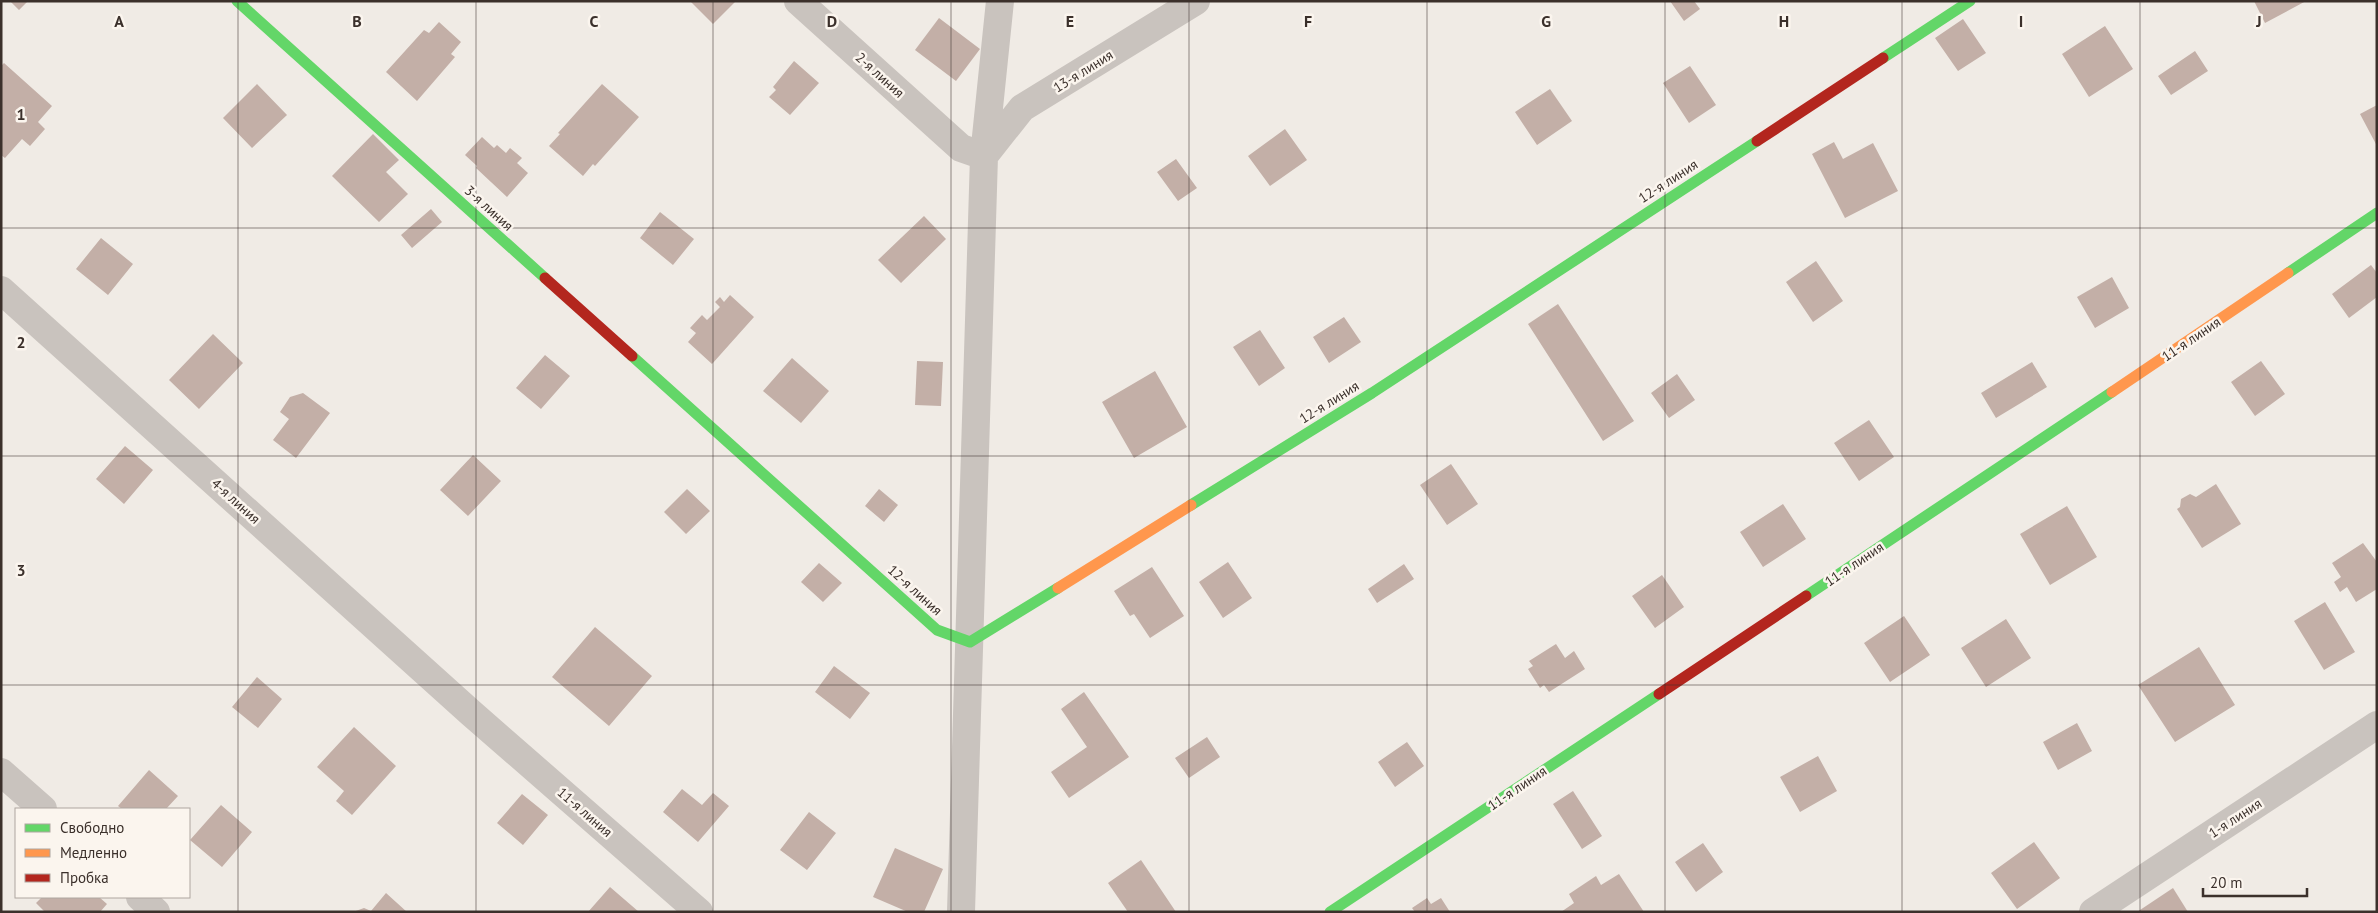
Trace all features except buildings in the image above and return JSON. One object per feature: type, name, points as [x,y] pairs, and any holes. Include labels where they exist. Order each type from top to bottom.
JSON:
[{"type":"street","name":"3-я линия","points":[[237,1],[722,437]]},
{"type":"street","name":"2-я линия","points":[[798,1],[973,152]]},
{"type":"street","points":[[961,912],[970,642],[973,152],[1000,1]]},
{"type":"street","name":"13-я линия","points":[[973,152],[1022,108],[1196,1]]},
{"type":"street","name":"12-я линия","points":[[722,437],[937,630],[970,642],[1372,393],[1970,1]]},
{"type":"street","name":"11-я линия","points":[[1330,912],[2019,455],[2377,213]]},
{"type":"street","name":"4-я линия","points":[[1,290],[471,713]]},
{"type":"street","name":"11-я линия","points":[[471,713],[699,912]]},
{"type":"street","name":"1-я линия","points":[[2093,912],[2377,725]]},
{"type":"street","points":[[1,772],[42,808]]},
{"type":"street","points":[[141,898],[156,912]]},
{"type":"traffic: fast","points":[[237,1],[545,278]]},
{"type":"traffic: fast","points":[[1883,58],[1970,1]]},
{"type":"traffic: fast","points":[[1191,505],[1372,393],[1757,141]]},
{"type":"traffic: fast","points":[[2288,273],[2377,213]]},
{"type":"traffic: fast","points":[[632,356],[937,630],[970,642],[1058,588]]},
{"type":"traffic: fast","points":[[1806,596],[2112,392]]},
{"type":"traffic: fast","points":[[1330,912],[1659,694]]},
{"type":"traffic: slow","points":[[2112,392],[2288,273]]},
{"type":"traffic: slow","points":[[1058,588],[1191,505]]},
{"type":"traffic: jam","points":[[1757,141],[1883,58]]},
{"type":"traffic: jam","points":[[545,278],[632,356]]},
{"type":"traffic: jam","points":[[1659,694],[1806,596]]}]
